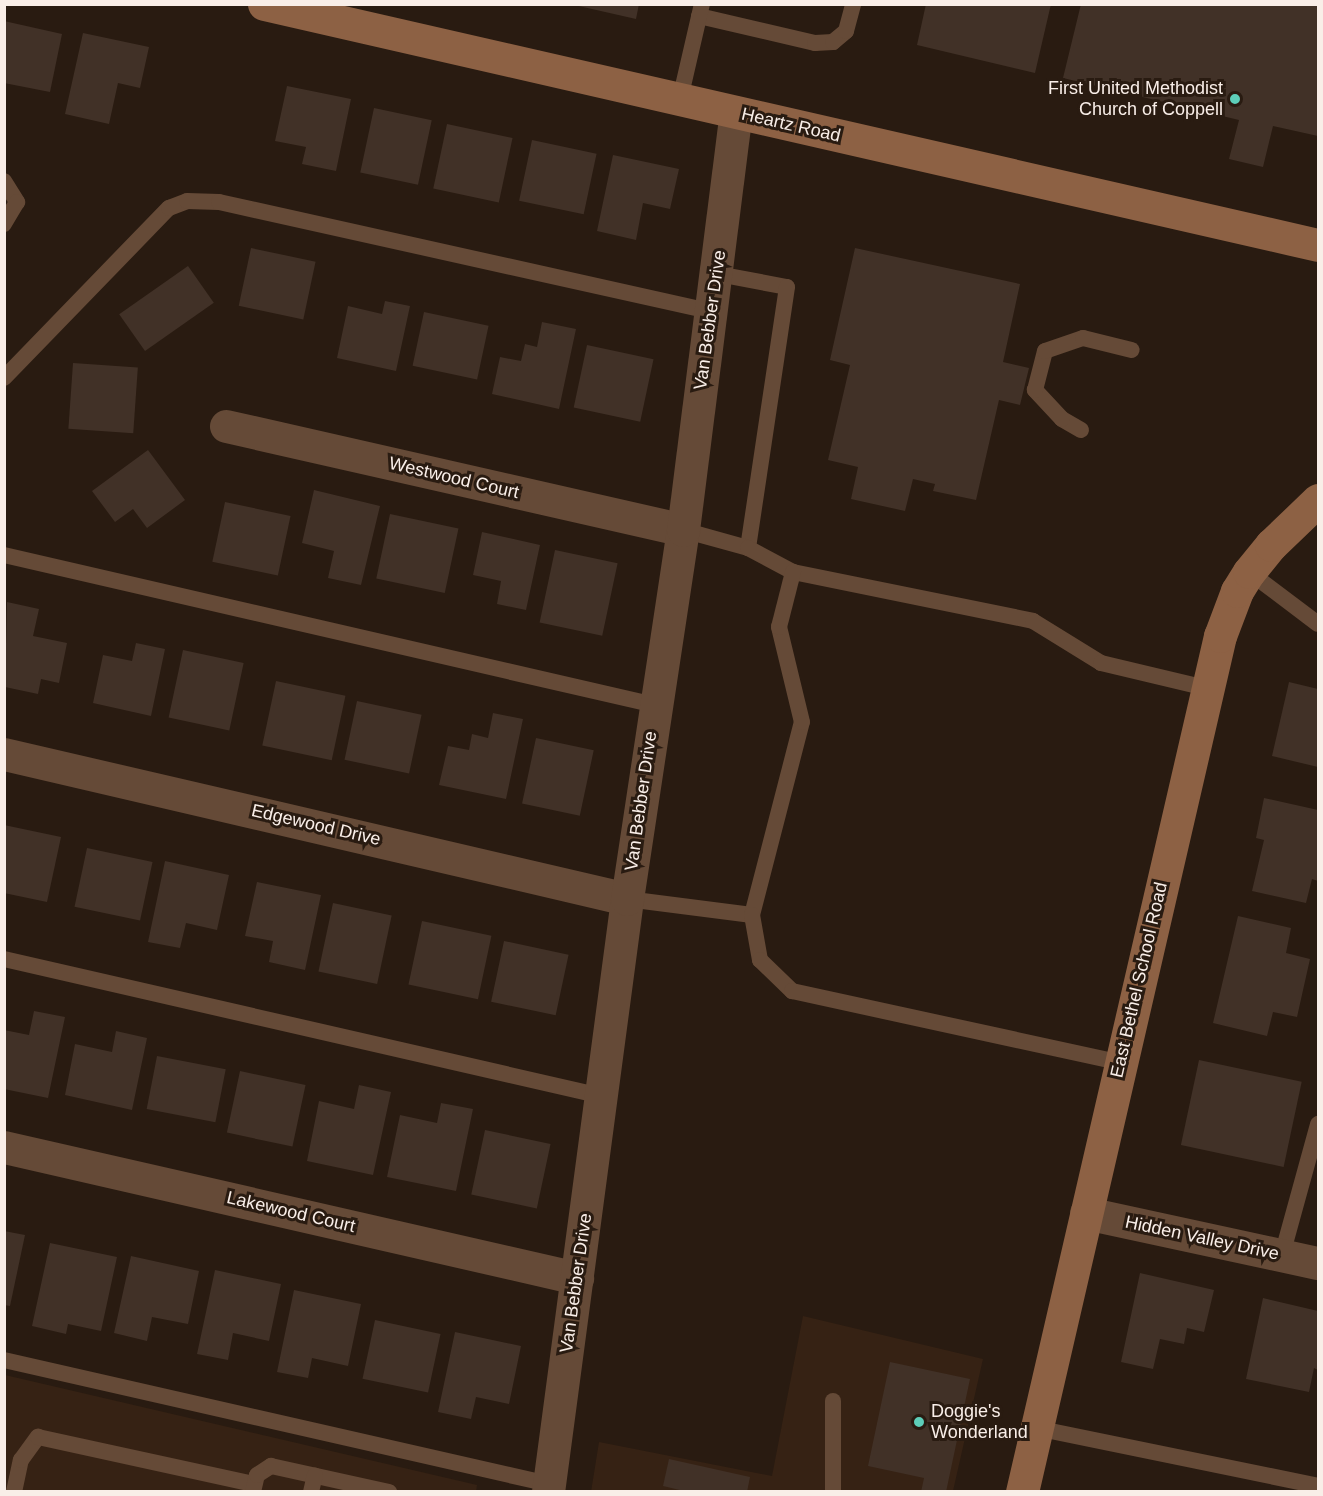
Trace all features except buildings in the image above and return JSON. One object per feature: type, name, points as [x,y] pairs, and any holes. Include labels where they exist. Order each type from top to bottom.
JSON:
[{"type":"street","name":"Heartz Road","points":[[268,5],[1318,245]]},
{"type":"street","name":"Van Bebber Drive","points":[[549,1488],[627,899],[683,530],[709,311],[718,274],[736,112]]},
{"type":"street","name":"Westwood Court","points":[[226,426],[683,530]]},
{"type":"street","name":"East Bethel School Road","points":[[1022,1491],[1206,688],[1220,636],[1249,572],[1271,544],[1318,500]]},
{"type":"street","name":"Edgewood Drive","points":[[4,754],[627,899]]},
{"type":"street","name":"Lakewood Court","points":[[4,1147],[577,1278]]},
{"type":"street","name":"Hidden Valley Drive","points":[[1086,1213],[1318,1263]]},
{"type":"lane","points":[[680,99],[701,10],[824,42],[833,42],[846,31],[854,4]]},
{"type":"lane","points":[[4,181],[17,202],[4,224]]},
{"type":"lane","points":[[4,378],[169,208],[187,201],[219,202],[709,311]]},
{"type":"lane","points":[[718,274],[787,287],[748,548]]},
{"type":"lane","points":[[1081,430],[1062,419],[1035,390],[1045,351],[1083,338],[1132,350]]},
{"type":"lane","points":[[683,530],[748,548],[793,572],[1034,621],[1101,663],[1206,688]]},
{"type":"lane","points":[[4,555],[655,705]]},
{"type":"lane","points":[[793,572],[779,627],[802,722],[753,915],[760,960],[792,991],[1121,1063]]},
{"type":"lane","points":[[1249,572],[1318,624]]},
{"type":"lane","points":[[627,899],[753,915]]},
{"type":"lane","points":[[4,959],[601,1096]]},
{"type":"lane","points":[[1282,1255],[1318,1124]]},
{"type":"lane","points":[[4,1360],[549,1488]]},
{"type":"lane","points":[[833,1401],[833,1491]]},
{"type":"lane","points":[[1036,1428],[1318,1486]]},
{"type":"lane","points":[[14,1491],[21,1460],[38,1437],[254,1488],[257,1475],[271,1466],[313,1483],[390,1491]]},
{"type":"shaded area","points":[[803,1316],[983,1359],[953,1491],[591,1492],[599,1442],[772,1476]]},
{"type":"shaded area","points":[[5,1375],[477,1485],[476,1492],[5,1492]]},
{"type":"place","name":"First United Methodist Church of Coppell","points":[[1235,99]]},
{"type":"place","name":"Doggie's Wonderland","points":[[919,1422]]}]
